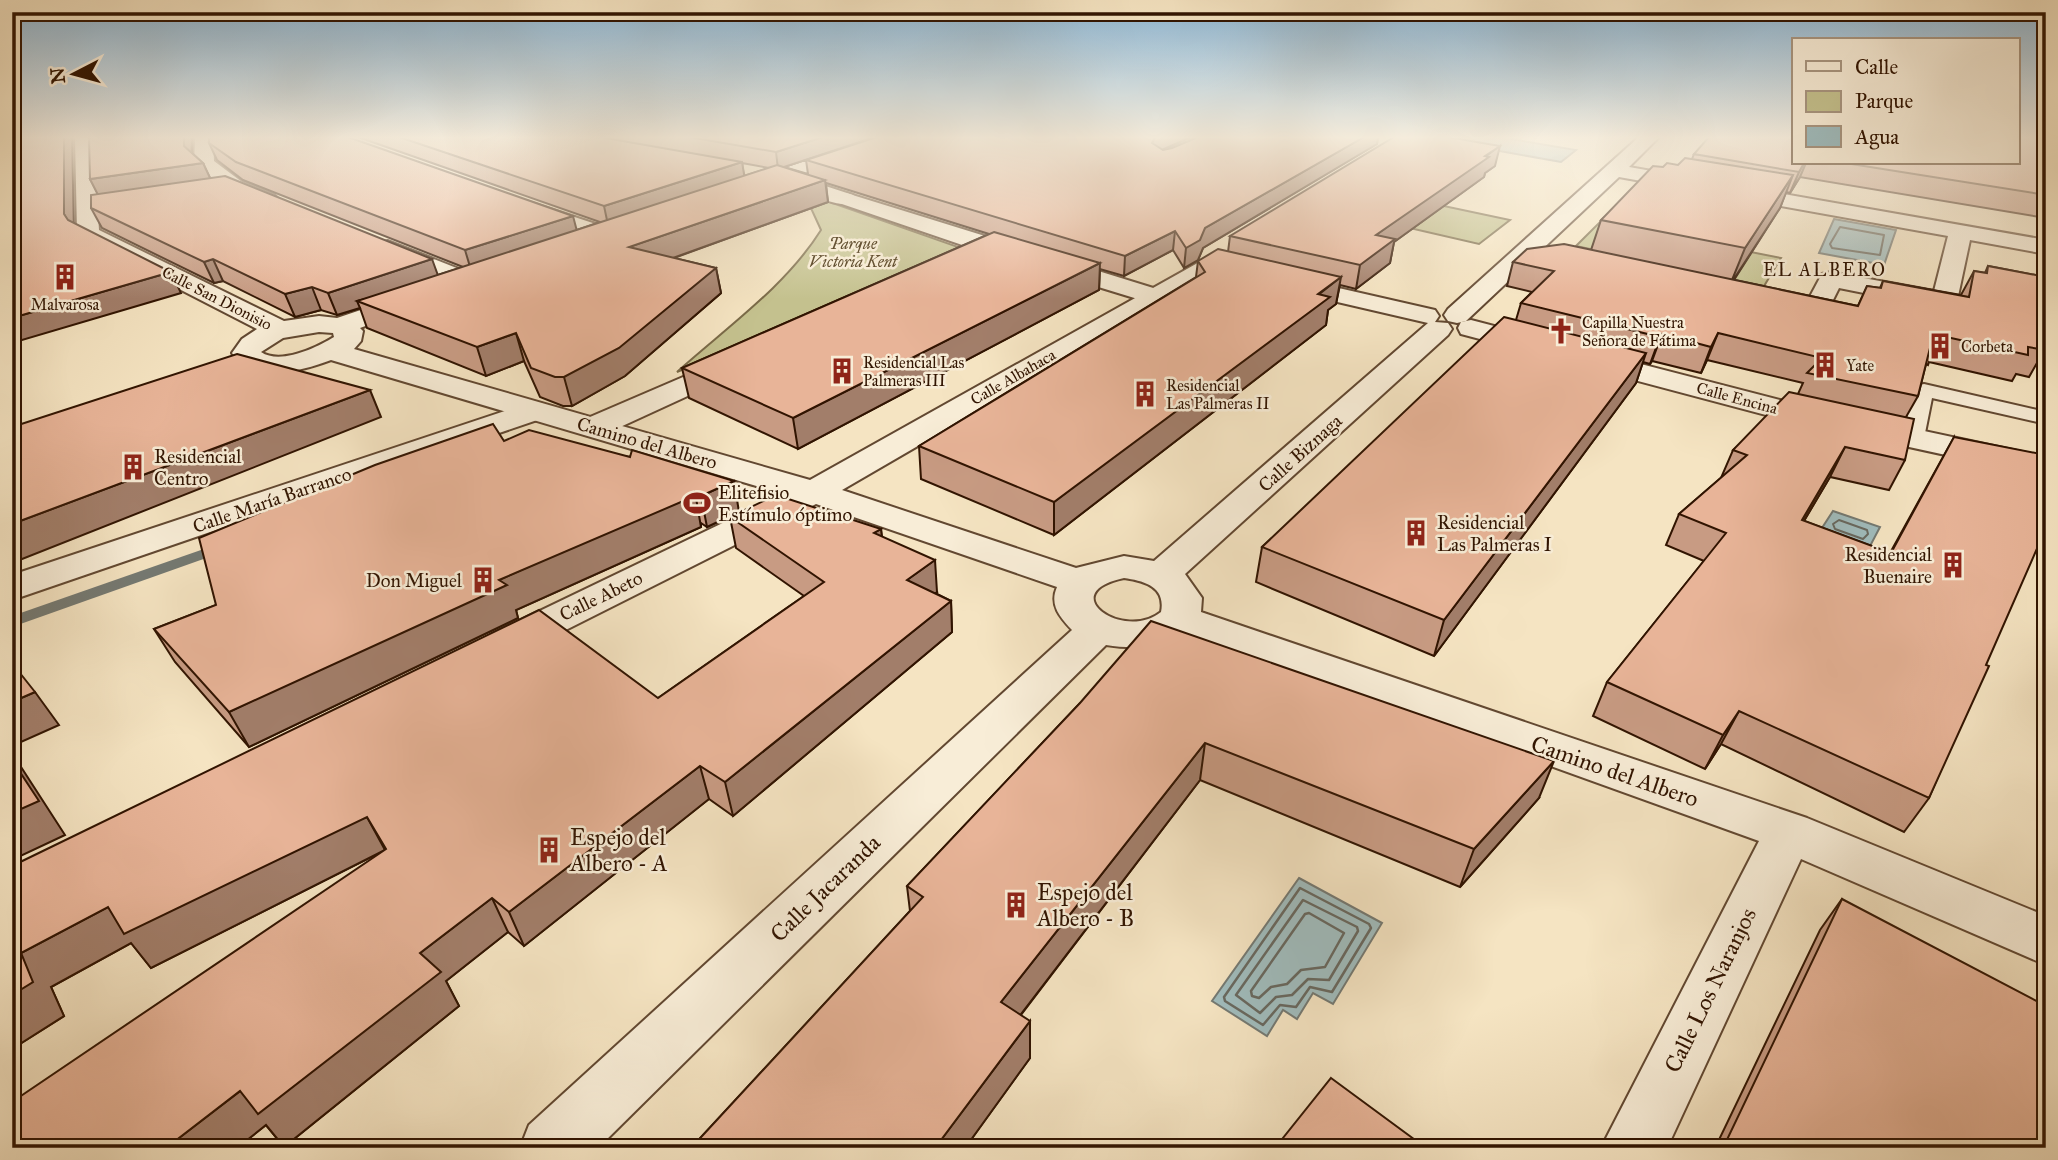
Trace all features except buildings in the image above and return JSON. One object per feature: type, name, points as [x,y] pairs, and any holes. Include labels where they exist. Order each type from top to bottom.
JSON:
[{"type":"street","name":"Calle San Dionisio","points":[[93,191],[95,207],[89,233],[281,330]]},
{"type":"street","points":[[248,191],[284,206]]},
{"type":"street","points":[[731,195],[742,191]]},
{"type":"street","points":[[821,191],[1154,296]]},
{"type":"street","name":"Calle Biznaga","points":[[1160,576],[1448,322],[1539,253],[1596,191]]},
{"type":"street","points":[[1732,191],[2046,247]]},
{"type":"street","points":[[502,198],[614,233],[569,248]]},
{"type":"street","points":[[1761,302],[1814,314],[1831,279],[1944,301],[1959,232]]},
{"type":"street","points":[[370,241],[468,281]]},
{"type":"street","points":[[955,264],[993,247]]},
{"type":"street","name":"Calle Albahaca","points":[[814,492],[1154,296],[1218,256],[1238,271]]},
{"type":"street","points":[[335,338],[319,324],[281,330],[257,340],[235,359],[283,363],[314,358],[335,338],[468,281],[494,273]]},
{"type":"street","name":"Calle Encina","points":[[1264,277],[1448,322],[1781,410],[2046,467]]},
{"type":"street","name":"Camino del Albero","points":[[335,338],[532,411],[814,492],[1080,582]]},
{"type":"street","points":[[594,427],[756,354]]},
{"type":"street","name":"Calle María Barranco","points":[[12,588],[532,411]]},
{"type":"street","name":"Calle Abeto","points":[[472,660],[814,492]]},
{"type":"street","points":[[1124,567],[1140,568],[1160,576],[1179,590],[1183,600],[1178,618],[1163,630],[1145,635],[1125,636],[1098,629],[1077,615],[1072,603],[1073,591],[1080,582],[1100,571],[1124,567]]},
{"type":"street","name":"Camino del Albero","points":[[1178,618],[1788,832],[2046,941]]},
{"type":"street","name":"Calle Jacaranda","points":[[552,1148],[1098,629]]},
{"type":"street","name":"Calle Los Naranjos","points":[[1633,1148],[1788,832]]},
{"type":"lane","points":[[1913,438],[1924,390],[2046,418]]},
{"type":"green space","points":[[1353,191],[1374,191],[1510,220],[1479,244],[1323,208]]},
{"type":"green space","name":"Parque Victoria Kent","points":[[804,193],[961,248],[677,372],[773,288],[807,250],[821,230]]},
{"type":"green space","points":[[1600,222],[1781,258],[1764,286],[1576,246]]},
{"type":"water","points":[[1834,219],[1896,230],[1884,265],[1819,253]]},
{"type":"water","points":[[1833,511],[1880,527],[1869,548],[1820,531]]},
{"type":"water","points":[[1299,878],[1382,923],[1333,1004],[1313,993],[1297,1019],[1283,1010],[1267,1036],[1212,1001]]},
{"type":"waterway","points":[[12,622],[221,548]]},
{"type":"place","name":"Malvarosa","points":[[65,277]]},
{"type":"place","name":"Capilla Nuestra Señora de Fátima","points":[[1561,331]]},
{"type":"place","name":"Corbeta","points":[[1940,346]]},
{"type":"place","name":"Yate","points":[[1825,365]]},
{"type":"place","name":"Residencial Las Palmeras III","points":[[842,371]]},
{"type":"place","name":"Residencial Las Palmeras II","points":[[1145,394]]},
{"type":"place","name":"Residencial Centro","points":[[133,467]]},
{"type":"place","name":"Elitefisio Estímulo óptimo","points":[[697,503]]},
{"type":"place","name":"Residencial Las Palmeras I","points":[[1416,533]]},
{"type":"place","name":"Residencial Buenaire","points":[[1953,565]]},
{"type":"place","name":"Don Miguel","points":[[483,580]]},
{"type":"place","name":"Espejo del Albero - A","points":[[549,850]]},
{"type":"place","name":"Espejo del Albero - B","points":[[1016,905]]},
{"type":"district","name":"EL ALBERO","points":[[1825,270]]}]
